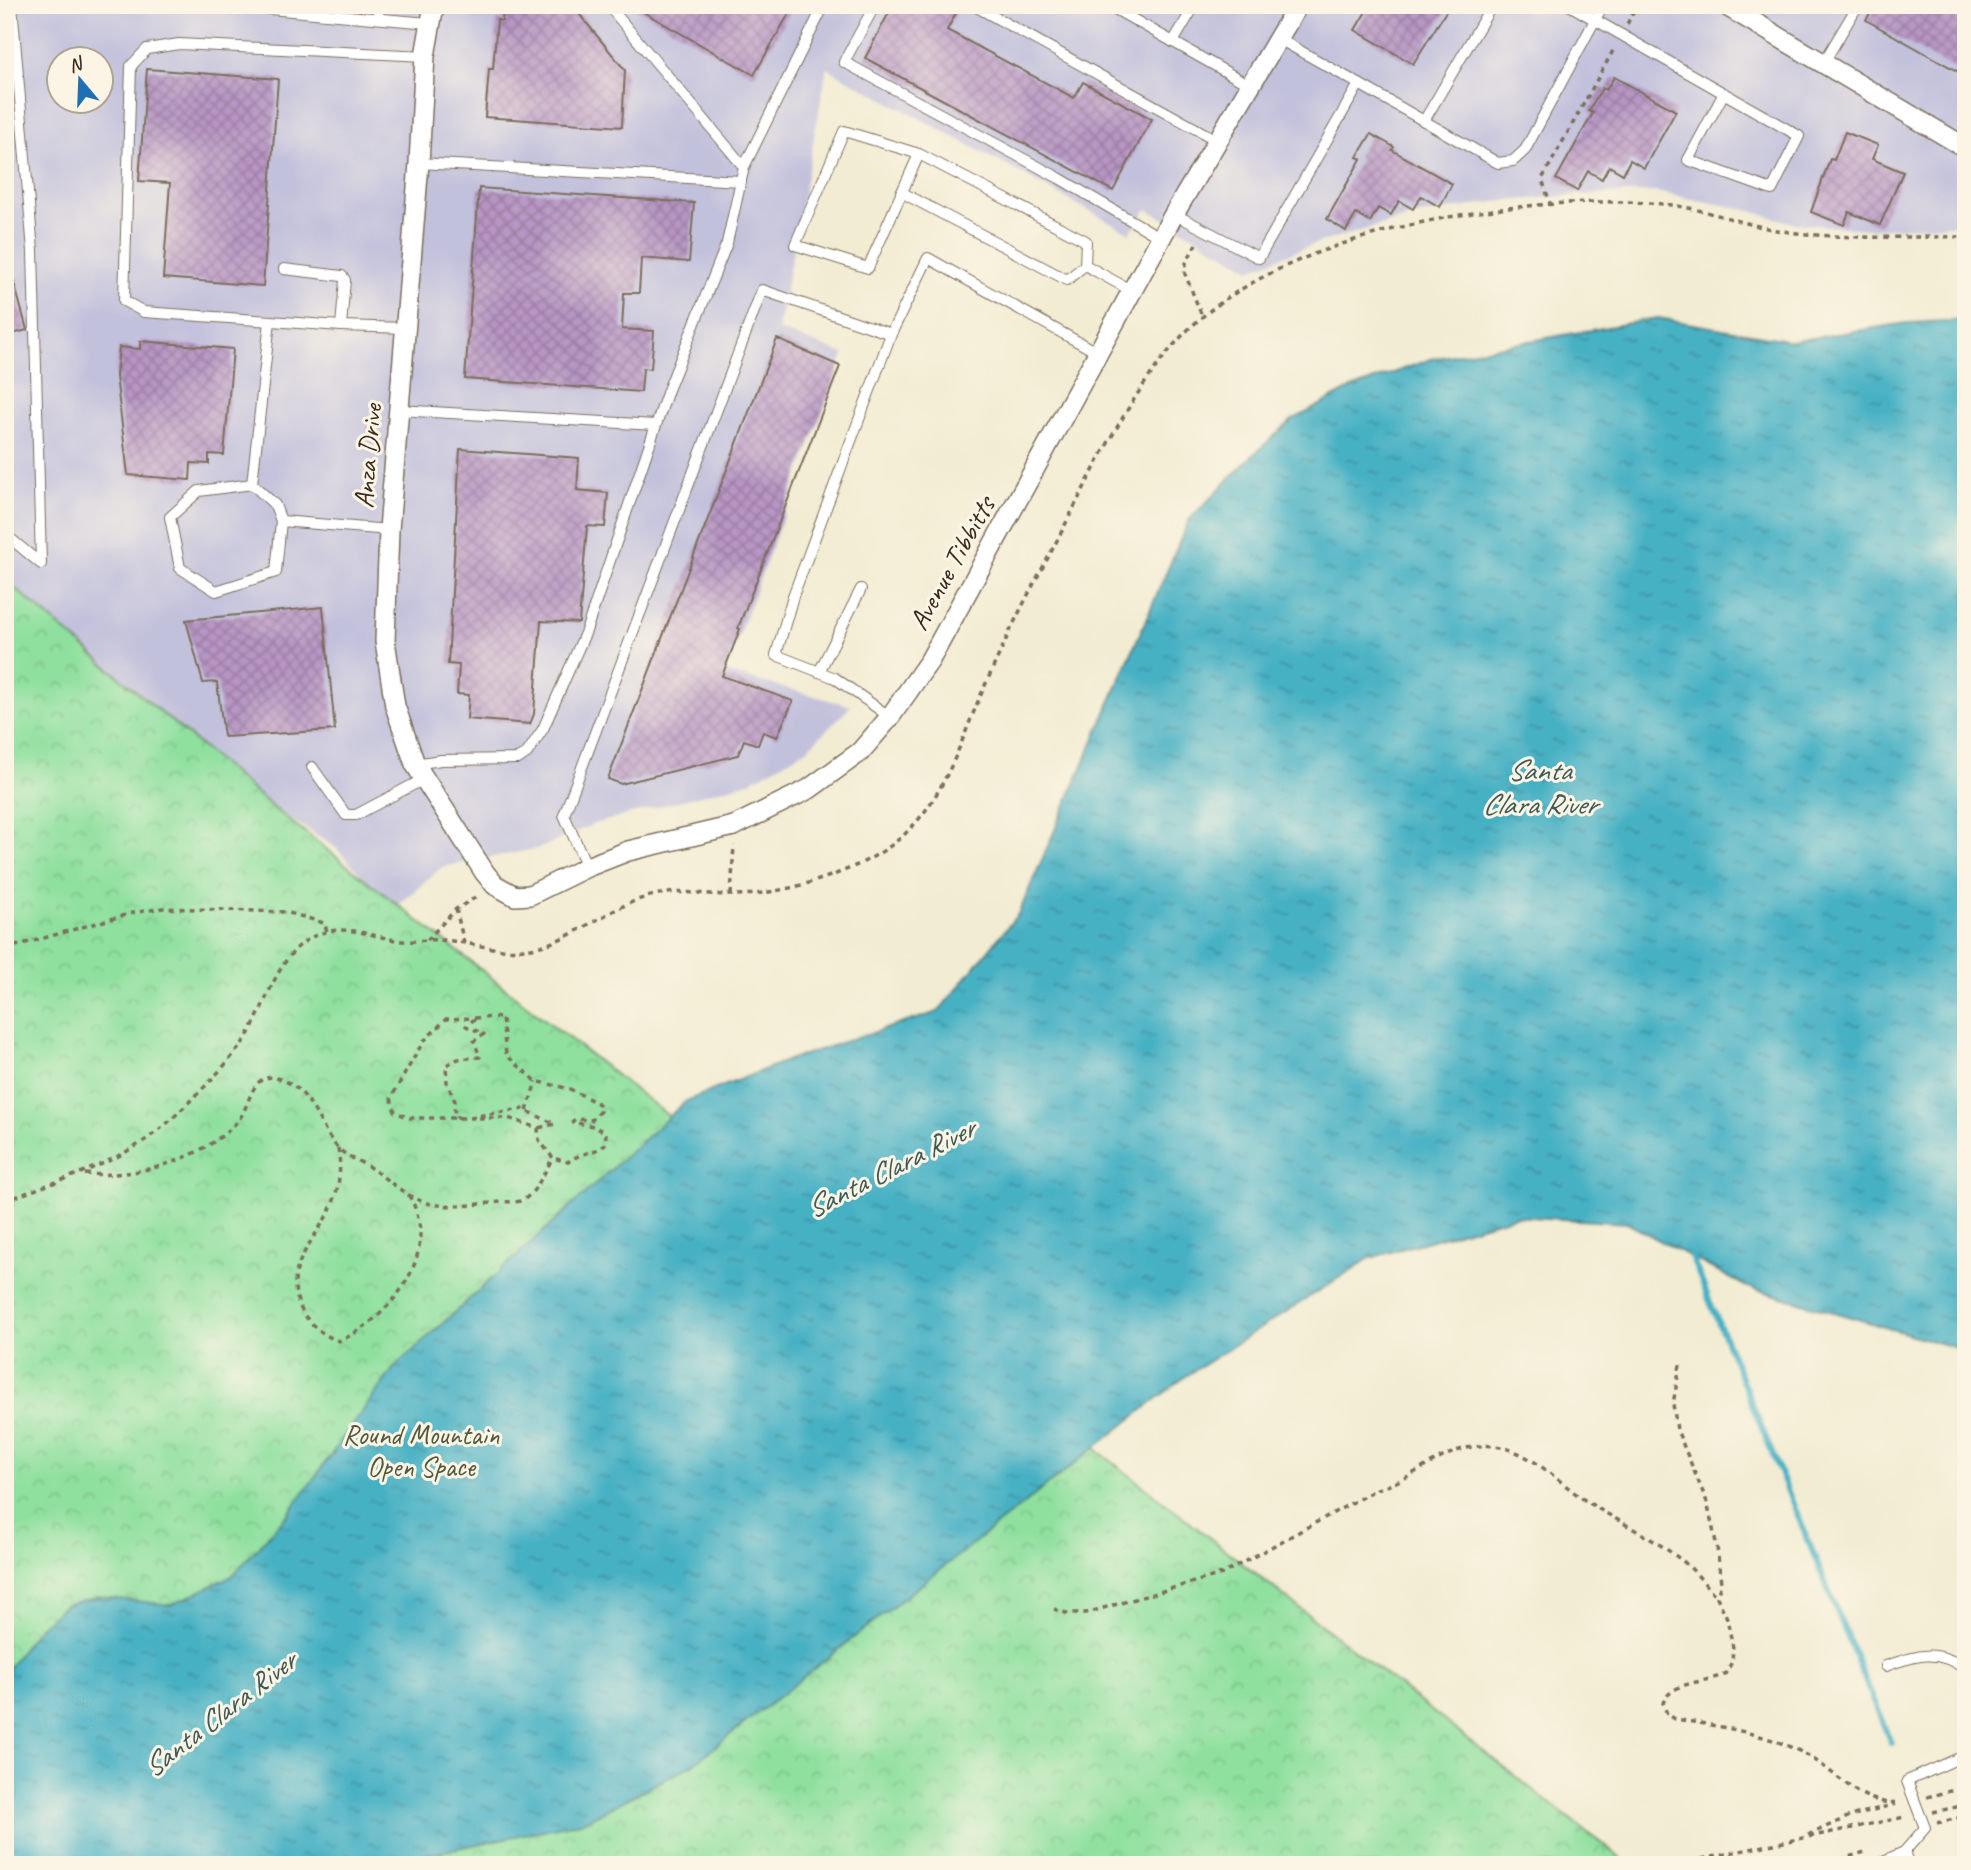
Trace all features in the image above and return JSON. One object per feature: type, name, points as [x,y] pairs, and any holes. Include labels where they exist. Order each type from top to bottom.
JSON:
[{"type":"street","name":"Avenue Tibbitts","points":[[495,885],[515,895],[530,895],[587,867],[628,852],[734,826],[809,789],[860,752],[890,718],[930,660],[1161,238],[1297,5]]},
{"type":"street","points":[[1725,5],[1965,148]]},
{"type":"street","name":"Anza Drive","points":[[431,14],[425,56],[419,163],[389,530],[385,640],[395,706],[418,772],[495,885]]},
{"type":"lane","points":[[5,534],[41,564],[33,251],[12,5]]},
{"type":"lane","points":[[222,5],[377,18],[431,14]]},
{"type":"lane","points":[[377,18],[380,5]]},
{"type":"lane","points":[[608,5],[744,167]]},
{"type":"lane","points":[[312,767],[346,815],[356,815],[418,772],[441,760],[517,759],[527,753],[543,729],[586,631],[655,425],[727,243],[744,167],[824,5]]},
{"type":"lane","points":[[875,5],[844,62],[1011,151],[1161,238]]},
{"type":"lane","points":[[973,5],[1218,141]]},
{"type":"lane","points":[[1108,5],[1251,86]]},
{"type":"lane","points":[[1173,42],[1195,5]]},
{"type":"lane","points":[[1424,121],[1492,5]]},
{"type":"lane","points":[[1569,5],[1724,93],[1799,136],[1772,190],[1688,160],[1724,93]]},
{"type":"lane","points":[[1279,38],[1498,163],[1513,160],[1525,150],[1603,5]]},
{"type":"lane","points":[[1824,62],[1857,5]]},
{"type":"lane","points":[[406,328],[341,327],[144,312],[124,301],[131,66],[147,49],[179,44],[425,56]]},
{"type":"lane","points":[[1174,215],[1259,258],[1359,84]]},
{"type":"lane","points":[[901,192],[1068,280],[1085,265],[1086,241],[919,154],[844,131],[795,245],[868,268],[901,192],[919,154]]},
{"type":"lane","points":[[419,163],[741,181]]},
{"type":"lane","points":[[890,718],[835,678],[776,655],[793,596],[891,334],[928,258],[1098,353]]},
{"type":"lane","points":[[1085,265],[1132,291]]},
{"type":"lane","points":[[284,270],[342,276],[345,280],[341,327]]},
{"type":"lane","points":[[587,867],[564,815],[762,290],[891,334]]},
{"type":"lane","points":[[252,484],[270,321]]},
{"type":"lane","points":[[398,410],[655,425]]},
{"type":"lane","points":[[252,484],[275,505],[281,522],[276,572],[216,591],[180,568],[170,517],[199,491],[252,484]]},
{"type":"lane","points":[[281,522],[389,530]]},
{"type":"lane","points":[[819,672],[861,589]]},
{"type":"lane","points":[[1886,1667],[1925,1654],[1941,1655],[1966,1670]]},
{"type":"lane","points":[[1874,1865],[1905,1852],[1925,1828],[1907,1781],[1966,1755]]},
{"type":"lane","points":[[1905,1852],[1909,1865]]},
{"type":"path","points":[[1551,206],[1542,179],[1637,5]]},
{"type":"path","points":[[1273,270],[1317,253],[1413,226],[1472,214],[1618,202],[1669,205],[1715,213],[1769,228],[1823,236],[1966,237]]},
{"type":"path","points":[[1202,316],[1185,274],[1186,263],[1203,230]]},
{"type":"path","points":[[731,895],[734,826]]},
{"type":"path","points":[[427,940],[456,909],[495,885]]},
{"type":"path","points":[[5,949],[132,913],[163,908],[286,912],[324,923],[327,931]]},
{"type":"path","points":[[5,1200],[83,1174],[142,1143],[174,1117],[242,1044],[260,1014],[286,958],[297,946],[327,931],[371,933],[411,942],[427,940],[464,943],[456,909]]},
{"type":"path","points":[[478,1017],[466,1026],[484,1034],[474,1041],[480,1056],[458,1059],[446,1065],[447,1083],[455,1101],[454,1116],[462,1119],[494,1112],[527,1111],[555,1124],[538,1128],[527,1122],[508,1118],[462,1119],[410,1118],[395,1112],[391,1098],[424,1042],[446,1018],[478,1017],[502,1017],[506,1055],[536,1081],[550,1083],[591,1098],[599,1104],[598,1115],[592,1119],[575,1119],[572,1122],[593,1126],[606,1133],[605,1144],[599,1150],[583,1152],[568,1161],[553,1158],[539,1140],[538,1128]]},
{"type":"path","points":[[83,1174],[111,1176],[145,1171],[198,1149],[221,1137],[238,1122],[246,1110],[254,1086],[263,1079],[277,1077],[293,1084],[305,1095],[326,1132],[338,1146],[425,1202],[441,1205],[517,1202],[527,1198],[553,1158]]},
{"type":"path","points":[[527,1111],[536,1081]]},
{"type":"path","points":[[338,1146],[341,1165],[335,1197],[324,1222],[300,1260],[296,1283],[297,1303],[310,1325],[327,1336],[339,1341],[363,1330],[382,1314],[406,1280],[419,1250],[421,1227],[416,1206],[407,1192]]},
{"type":"path","points":[[1680,1365],[1674,1404],[1676,1430],[1707,1502],[1721,1583],[1717,1597]]},
{"type":"path","points":[[1054,1609],[1066,1614],[1086,1614],[1222,1574],[1377,1489],[1396,1484],[1446,1455],[1477,1446],[1499,1446],[1523,1454],[1594,1507],[1617,1517],[1682,1560],[1717,1597],[1727,1618],[1733,1648],[1732,1662],[1725,1674],[1713,1680],[1676,1688],[1665,1696],[1663,1703],[1667,1714],[1675,1719],[1730,1728],[1804,1753],[1877,1802],[1914,1800]]},
{"type":"path","points":[[1800,1839],[1850,1816],[1966,1787]]},
{"type":"path","points":[[1672,1865],[1966,1805]]},
{"type":"path","points":[[1925,1828],[1966,1816]]},
{"type":"shaded area","points":[[5,5],[1966,5],[1966,224],[1867,229],[1793,223],[1740,208],[1655,192],[1580,195],[1494,202],[1414,216],[1320,242],[1250,269],[1147,209],[1130,233],[827,68],[778,330],[844,354],[725,672],[851,706],[807,749],[749,782],[594,824],[541,848],[442,867],[394,909],[336,848],[275,809],[5,580]]},
{"type":"green space","name":"Round Mountain Open Space","points":[[5,580],[275,809],[1629,1865],[5,1865]]},
{"type":"water","name":"Santa Clara River","points":[[1658,318],[1792,341],[1907,323],[1966,320],[1966,1351],[1745,1286],[1627,1223],[1515,1216],[1370,1258],[1186,1376],[692,1765],[585,1821],[379,1865],[5,1865],[5,1673],[37,1629],[65,1605],[100,1597],[171,1605],[232,1576],[288,1514],[394,1368],[686,1101],[791,1059],[938,1012],[1019,913],[1189,520],[1249,459],[1292,420],[1348,390],[1431,359]]},
{"type":"building","points":[[503,5],[572,5],[625,70],[622,127],[485,117],[489,69],[493,69],[497,20],[502,21]]},
{"type":"building","points":[[631,5],[794,5],[754,75]]},
{"type":"building","points":[[893,5],[941,5],[956,13],[947,30],[1074,98],[1083,82],[1152,119],[1113,191],[865,58]]},
{"type":"building","points":[[1370,5],[1450,5],[1413,64],[1355,30]]},
{"type":"building","points":[[1875,5],[1966,5],[1966,76],[1866,20]]},
{"type":"building","points":[[147,69],[278,79],[263,286],[163,278],[170,183],[139,181]]},
{"type":"building","points":[[1614,77],[1676,111],[1644,168],[1630,160],[1623,174],[1609,166],[1602,179],[1588,171],[1577,191],[1556,179],[1593,113],[1589,111],[1602,88],[1606,90]]},
{"type":"building","points":[[1845,132],[1878,145],[1872,159],[1903,172],[1880,225],[1849,212],[1844,225],[1811,212],[1830,159],[1834,160]]},
{"type":"building","points":[[1371,134],[1394,147],[1392,150],[1452,184],[1440,207],[1421,196],[1413,209],[1399,201],[1391,215],[1378,208],[1370,222],[1356,214],[1346,231],[1327,219],[1361,159],[1357,157]]},
{"type":"building","points":[[479,188],[694,203],[689,262],[641,258],[639,293],[624,293],[622,329],[654,331],[651,369],[643,368],[641,392],[465,379]]},
{"type":"building","points":[[11,271],[27,330],[5,336],[5,272]]},
{"type":"building","points":[[777,339],[840,366],[738,628],[740,629],[722,676],[793,701],[777,737],[763,732],[758,745],[744,740],[738,755],[621,784],[608,779]]},
{"type":"building","points":[[140,341],[233,349],[224,455],[209,454],[209,464],[191,463],[190,480],[128,475],[116,376],[119,347],[140,349]]},
{"type":"building","points":[[460,449],[579,458],[577,490],[608,493],[605,527],[587,526],[579,623],[541,621],[534,714],[530,724],[467,719],[469,695],[457,694],[459,665],[448,664]]},
{"type":"building","points":[[323,607],[335,730],[224,737],[217,682],[203,683],[186,620]]},
{"type":"waterway","points":[[1690,1253],[1891,1743]]}]
